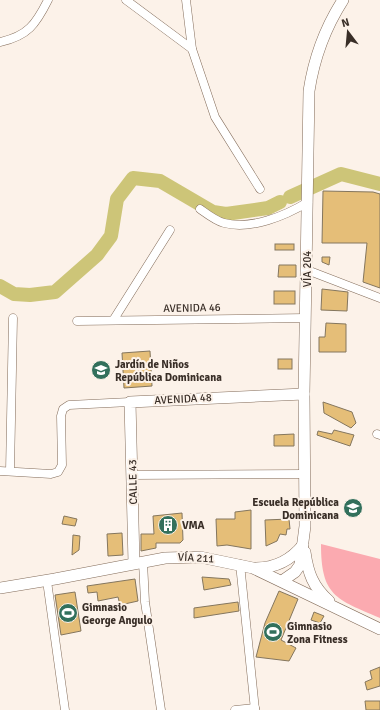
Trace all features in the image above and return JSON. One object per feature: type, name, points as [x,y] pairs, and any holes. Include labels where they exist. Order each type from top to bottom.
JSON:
[{"type":"main road","name":"VÍA 204","points":[[282,581],[295,572],[300,565],[304,545],[306,514],[304,394],[309,171],[308,122],[312,72],[324,35],[343,0]]},
{"type":"main road","name":"AVENIDA 48","points":[[130,402],[304,394]]},
{"type":"main road","name":"CALLE 43","points":[[130,402],[138,562]]},
{"type":"main road","points":[[253,568],[277,565],[292,557],[304,545]]},
{"type":"main road","points":[[304,545],[312,581],[321,593],[340,611]]},
{"type":"main road","name":"VÍA 211","points":[[0,588],[47,581],[138,562],[185,556],[216,558],[253,568],[380,629]]},
{"type":"street","points":[[0,42],[12,39],[29,31],[48,0]]},
{"type":"street","points":[[126,0],[192,49]]},
{"type":"street","points":[[186,0],[192,49],[215,117],[260,189]]},
{"type":"street","points":[[200,209],[223,223],[239,225],[262,222],[296,210],[308,200]]},
{"type":"street","points":[[114,319],[170,230]]},
{"type":"street","points":[[307,270],[380,298]]},
{"type":"street","points":[[0,471],[10,471],[13,318]]},
{"type":"street","name":"AVENIDA 46","points":[[77,321],[114,319],[306,318]]},
{"type":"street","name":"AVENIDA 48","points":[[10,471],[51,474],[58,472],[62,465],[61,416],[64,409],[69,406],[130,402]]},
{"type":"street","points":[[133,476],[305,474]]},
{"type":"street","name":"CALLE 43","points":[[138,562],[161,710]]},
{"type":"street","points":[[235,710],[255,709],[240,564]]},
{"type":"street","points":[[47,581],[65,710]]},
{"type":"shaded area","points":[[321,544],[380,559],[380,618],[352,606],[334,593],[328,585],[324,575]]},
{"type":"building","points":[[323,191],[373,192],[380,194],[380,288],[363,282],[367,243],[322,243]]},
{"type":"building","points":[[275,244],[294,244],[294,250],[275,250]]},
{"type":"building","points":[[322,257],[330,257],[329,265],[322,262]]},
{"type":"building","points":[[279,265],[296,265],[296,277],[278,277]]},
{"type":"building","points":[[322,289],[348,292],[347,311],[321,310]]},
{"type":"building","points":[[274,291],[295,291],[295,304],[274,304]]},
{"type":"building","points":[[326,323],[346,324],[346,352],[319,352],[319,337],[325,337]]},
{"type":"building","points":[[150,351],[152,386],[124,388],[122,353]]},
{"type":"building","points":[[278,359],[292,359],[292,369],[278,369]]},
{"type":"building","points":[[323,402],[352,412],[356,423],[351,428],[324,413]]},
{"type":"building","points":[[334,430],[354,435],[350,446],[317,435],[318,431],[332,434]]},
{"type":"building","points":[[294,434],[294,446],[274,446],[274,435]]},
{"type":"building","points":[[251,510],[251,549],[227,545],[217,546],[216,519],[235,519],[235,512]]},
{"type":"building","name":"VMA","points":[[182,513],[183,540],[180,543],[156,543],[156,548],[141,551],[141,534],[154,534],[153,516]]},
{"type":"building","points":[[64,516],[77,519],[75,526],[62,524]]},
{"type":"building","points":[[289,519],[290,529],[287,529],[286,535],[280,534],[277,541],[266,546],[265,520]]},
{"type":"building","points":[[122,533],[123,555],[108,556],[107,534]]},
{"type":"building","points":[[73,535],[80,536],[79,550],[72,555]]},
{"type":"building","points":[[202,577],[229,579],[231,585],[204,590]]},
{"type":"building","points":[[135,579],[138,601],[120,605],[118,597],[98,601],[97,592],[88,593],[87,586]]},
{"type":"building","name":"Gimnasio Zona Fitness","points":[[279,591],[298,599],[281,640],[296,648],[289,661],[256,657],[265,623]]},
{"type":"building","name":"Gimnasio George Angulo","points":[[75,592],[81,631],[61,635],[55,595]]},
{"type":"building","points":[[238,602],[239,611],[194,618],[194,608]]},
{"type":"building","points":[[314,612],[324,616],[320,623],[311,620]]},
{"type":"building","points":[[380,667],[380,686],[367,690],[365,682],[372,679],[370,671]]},
{"type":"building","points":[[365,701],[380,701],[380,710],[366,710]]},
{"type":"waterway","points":[[290,197],[341,174],[380,184]]},
{"type":"waterway","points":[[0,286],[14,294],[30,295],[55,292],[97,255],[111,236],[117,199],[133,178],[160,181],[213,212],[226,214],[268,208],[280,202]]},
{"type":"place","name":"Jardín de Niños República Dominicana","points":[[101,370]]},
{"type":"place","name":"Escuela República Dominicana","points":[[353,508]]},
{"type":"place","name":"VMA","points":[[168,525]]},
{"type":"place","name":"Gimnasio George Angulo","points":[[68,613]]},
{"type":"place","name":"Gimnasio Zona Fitness","points":[[273,632]]}]
